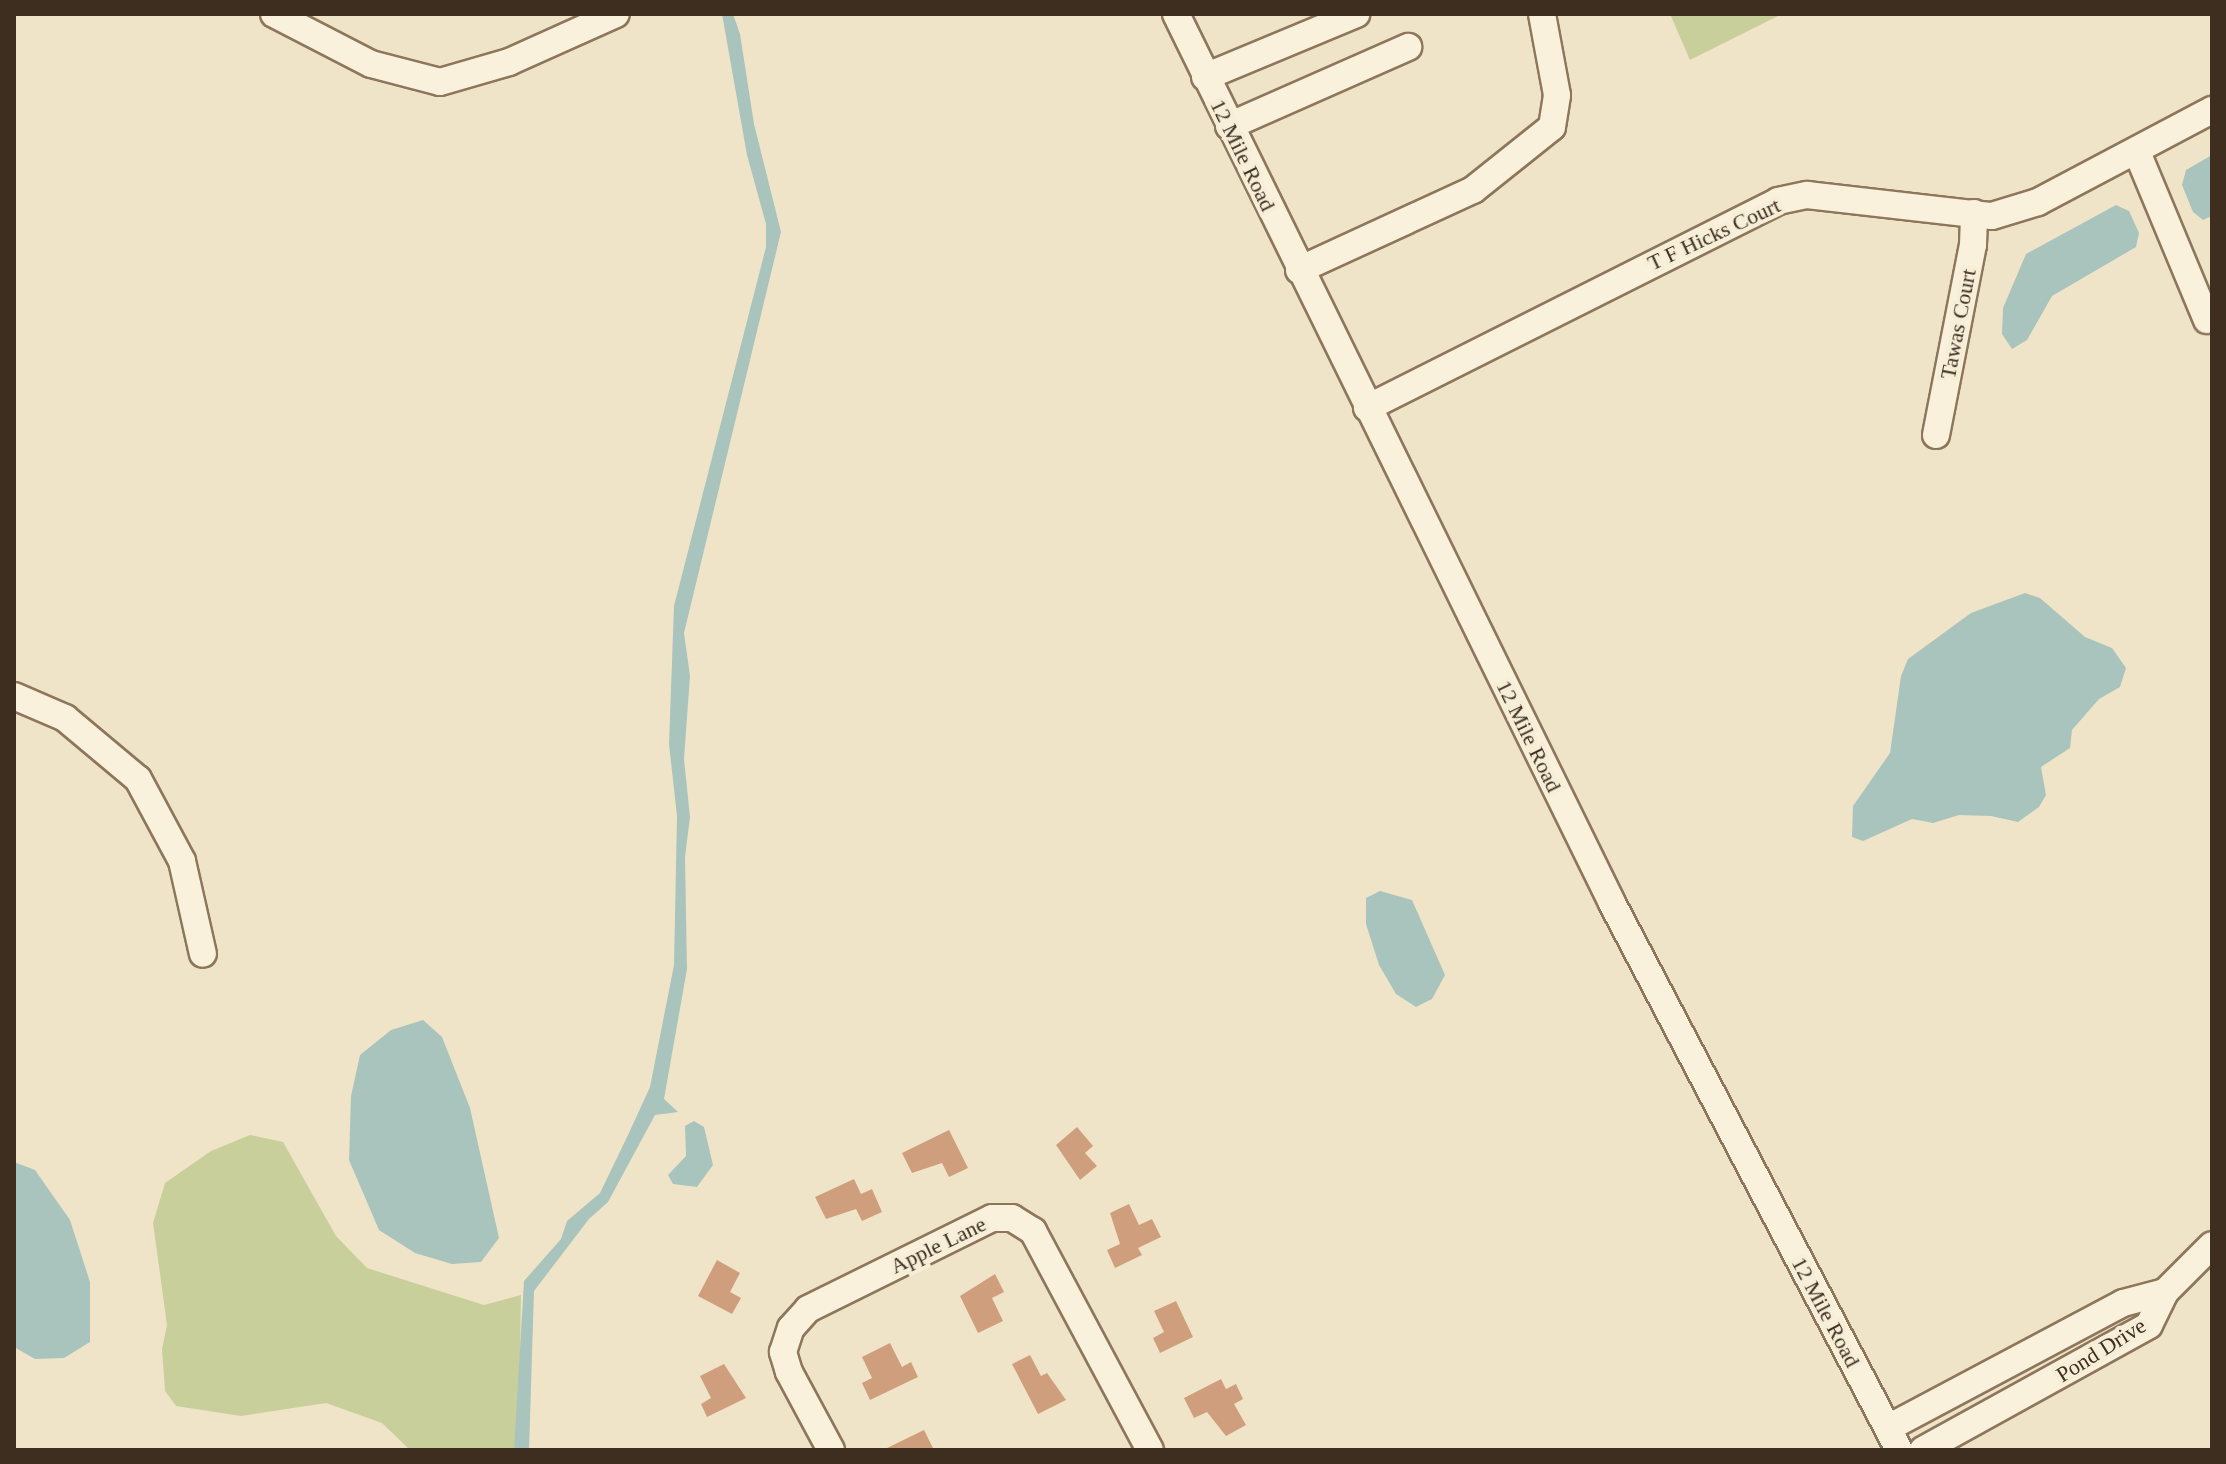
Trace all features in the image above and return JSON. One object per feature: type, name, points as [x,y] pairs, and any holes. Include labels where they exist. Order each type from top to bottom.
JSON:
[{"type":"street","points":[[274,14],[371,64],[440,82],[509,62],[616,14]]},
{"type":"street","name":"12 Mile Road","points":[[1176,14],[1612,903],[1893,1439]]},
{"type":"street","points":[[1205,77],[1356,14]]},
{"type":"street","points":[[1299,270],[1473,190],[1552,127],[1557,95],[1542,14]]},
{"type":"street","points":[[1229,126],[1408,47]]},
{"type":"street","name":"T F Hicks Court","points":[[1367,408],[1778,201],[1807,195],[1992,216],[2038,202],[2212,110]]},
{"type":"street","points":[[2137,152],[2207,320]]},
{"type":"street","name":"Tawas Court","points":[[1936,435],[1973,245],[1974,213]]},
{"type":"street","points":[[14,696],[65,718],[138,779],[182,861],[203,954]]},
{"type":"street","name":"Apple Lane","points":[[831,1450],[789,1372],[783,1352],[791,1328],[808,1309],[992,1218],[1012,1218],[1033,1231],[1150,1450]]},
{"type":"street","name":"Pond Drive","points":[[1923,1450],[2149,1325],[2165,1292],[2212,1245]]},
{"type":"street","name":"Pond Drive","points":[[1893,1439],[2123,1303],[2165,1292]]},
{"type":"street","points":[[2009,1368],[2025,1395]]},
{"type":"green space","points":[[1670,14],[1782,14],[1690,60]]},
{"type":"green space","points":[[250,1135],[283,1142],[336,1236],[367,1268],[484,1305],[521,1295],[519,1420],[514,1450],[410,1450],[382,1423],[326,1403],[241,1416],[176,1406],[165,1391],[162,1349],[167,1325],[153,1223],[165,1183],[211,1151]]},
{"type":"water","points":[[722,14],[733,14],[740,34],[754,124],[781,232],[684,633],[690,676],[684,759],[690,817],[685,857],[687,969],[664,1099],[678,1112],[655,1115],[608,1202],[589,1219],[534,1291],[529,1450],[514,1450],[524,1281],[561,1239],[567,1221],[600,1193],[628,1135],[650,1087],[674,965],[677,816],[669,744],[674,606],[766,247],[766,224],[747,155]]},
{"type":"water","points":[[2212,155],[2212,216],[2203,220],[2193,212],[2182,185],[2186,170]]},
{"type":"water","points":[[2116,205],[2129,211],[2139,233],[2136,247],[2052,296],[2027,340],[2012,349],[2002,334],[2003,308],[2026,254]]},
{"type":"water","points":[[2025,593],[2040,598],[2085,637],[2112,648],[2126,668],[2120,687],[2099,699],[2072,730],[2070,748],[2041,767],[2046,795],[2039,807],[2018,822],[1991,816],[1959,815],[1933,823],[1912,819],[1863,841],[1852,837],[1853,806],[1890,753],[1901,676],[1908,659],[1971,613]]},
{"type":"water","points":[[1380,891],[1412,900],[1445,975],[1432,999],[1416,1007],[1396,994],[1379,965],[1366,924],[1366,898]]},
{"type":"water","points":[[423,1020],[442,1037],[470,1108],[499,1238],[481,1262],[452,1264],[415,1253],[379,1230],[349,1160],[351,1096],[360,1055],[391,1030]]},
{"type":"water","points":[[694,1121],[704,1127],[713,1165],[697,1187],[673,1184],[668,1175],[686,1156],[685,1126]]},
{"type":"water","points":[[14,1162],[35,1170],[70,1220],[90,1282],[90,1342],[64,1358],[35,1359],[14,1347]]},
{"type":"building","points":[[1077,1127],[1093,1146],[1085,1153],[1097,1166],[1080,1180],[1056,1145]]},
{"type":"building","points":[[949,1130],[968,1168],[949,1177],[942,1163],[912,1173],[902,1153]]},
{"type":"building","points":[[854,1179],[861,1194],[872,1189],[882,1212],[862,1221],[856,1209],[826,1219],[815,1197]]},
{"type":"building","points":[[1129,1204],[1139,1225],[1152,1219],[1161,1237],[1138,1248],[1142,1255],[1115,1268],[1107,1250],[1120,1244],[1110,1213]]},
{"type":"building","points":[[717,1260],[740,1273],[730,1292],[741,1298],[732,1314],[698,1296]]},
{"type":"building","points":[[995,1274],[1004,1292],[992,1298],[1003,1321],[978,1333],[960,1296]]},
{"type":"building","points":[[1176,1301],[1193,1337],[1160,1353],[1153,1338],[1164,1332],[1154,1311]]},
{"type":"building","points":[[890,1343],[902,1367],[911,1362],[918,1377],[870,1400],[862,1383],[872,1378],[862,1357]]},
{"type":"building","points":[[1030,1355],[1041,1376],[1047,1373],[1066,1400],[1038,1414],[1012,1364]]},
{"type":"building","points":[[724,1364],[746,1398],[707,1417],[701,1404],[711,1398],[700,1376]]},
{"type":"building","points":[[1221,1379],[1226,1389],[1236,1384],[1243,1399],[1234,1404],[1246,1425],[1226,1436],[1207,1412],[1194,1418],[1184,1398]]},
{"type":"building","points":[[924,1430],[934,1450],[883,1450]]}]
